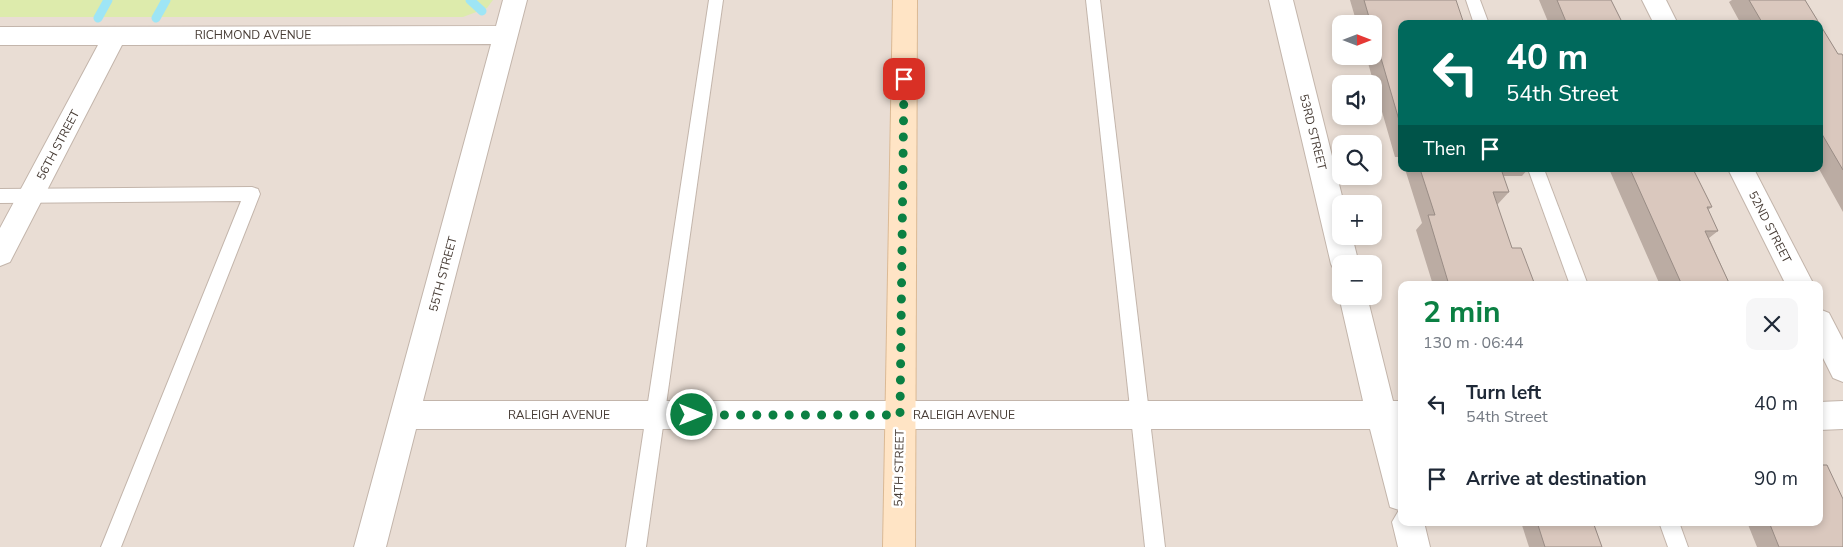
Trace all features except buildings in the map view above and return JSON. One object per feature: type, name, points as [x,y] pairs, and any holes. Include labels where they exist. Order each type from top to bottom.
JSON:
[{"type":"street","name":"55TH STREET","points":[[370,547],[514,0]]},
{"type":"street","name":"54TH STREET","points":[[899,547],[905,0]]},
{"type":"street","name":"53RD STREET","points":[[1281,0],[1343,255]]},
{"type":"street","points":[[1654,0],[1664,20]]},
{"type":"street","name":"56TH STREET","points":[[0,254],[115,35]]},
{"type":"street","name":"RICHMOND AVENUE","points":[[0,36],[506,35]]},
{"type":"street","name":"52ND STREET","points":[[1742,172],[1798,281]]},
{"type":"street","points":[[1356,305],[1391,415],[1398,472]]},
{"type":"street","points":[[1823,330],[1843,369]]},
{"type":"street","name":"RALEIGH AVENUE","points":[[406,415],[1391,415]]},
{"type":"street","points":[[1823,416],[1843,416]]},
{"type":"street","points":[[1409,526],[1414,547]]},
{"type":"lane","points":[[636,547],[716,0]]},
{"type":"lane","points":[[1094,0],[1155,547]]},
{"type":"lane","points":[[1473,0],[1480,20]]},
{"type":"lane","points":[[1537,172],[1578,281]]},
{"type":"lane","points":[[0,196],[252,194],[111,547]]},
{"type":"lane","points":[[1670,526],[1678,547]]},
{"type":"shaded area","points":[[0,0],[1843,0],[1843,547],[0,547]]},
{"type":"green space","points":[[0,0],[493,0],[487,8],[463,17],[0,17]]},
{"type":"waterway","points":[[98,18],[108,0]]},
{"type":"waterway","points":[[156,18],[166,0]]},
{"type":"waterway","points":[[470,0],[482,11]]},
{"type":"route","points":[[692,415],[900,415],[904,79]]}]
